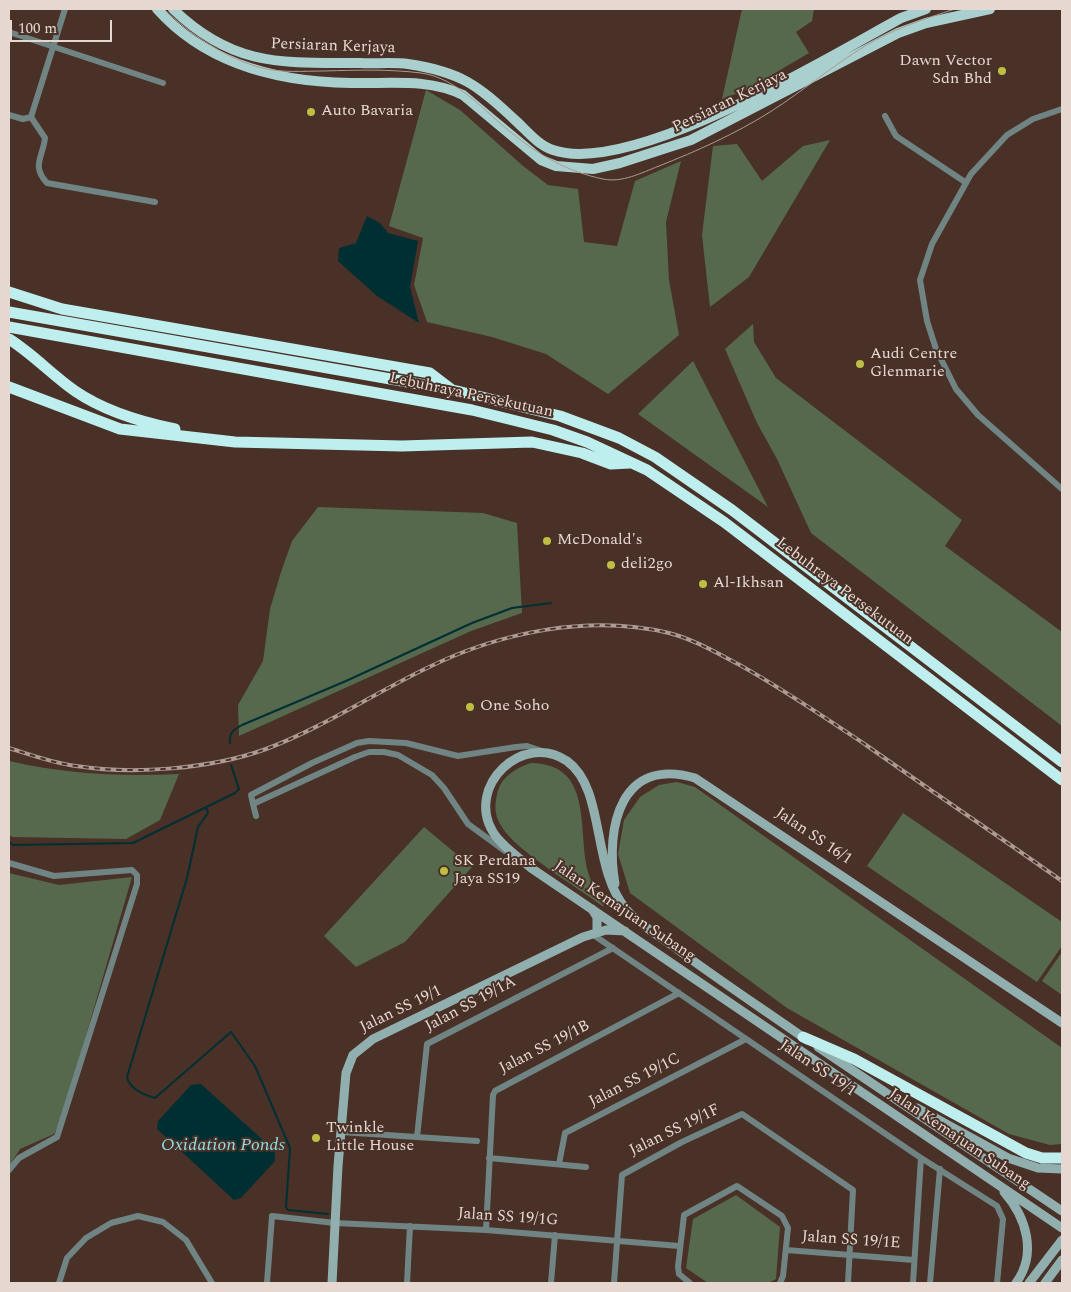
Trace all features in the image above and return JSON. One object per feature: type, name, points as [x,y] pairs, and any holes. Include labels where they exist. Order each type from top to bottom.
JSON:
[{"type":"highway","points":[[9,292],[62,309],[430,373],[453,390]]},
{"type":"highway","name":"Lebuhraya Persekutuan","points":[[9,312],[453,390],[560,416],[619,438],[655,458],[732,510],[1062,762]]},
{"type":"highway","name":"Lebuhraya Persekutuan","points":[[9,327],[472,410],[553,430],[587,442],[632,462],[675,488],[732,528],[1062,780]]},
{"type":"highway","points":[[9,339],[77,392],[96,403],[148,423],[235,442]]},
{"type":"highway","points":[[9,387],[120,429],[235,442],[402,446],[532,442],[582,453],[611,464],[632,462]]},
{"type":"highway","points":[[803,1037],[854,1059],[1026,1153],[1042,1158],[1062,1158]]},
{"type":"main road","name":"Persiaran Kerjaya","points":[[157,9],[187,37],[215,54],[253,70],[292,77],[349,83],[413,84],[448,88],[463,95],[528,151],[556,166],[593,169],[620,163],[691,140],[759,107],[898,33],[926,23],[990,9]]},
{"type":"main road","name":"Persiaran Kerjaya","points":[[173,9],[189,24],[217,42],[252,57],[280,63],[406,64],[443,71],[465,78],[484,91],[534,139],[552,150],[576,155],[596,155],[622,149],[689,126],[755,96],[901,18],[926,9]]},
{"type":"main road","name":"Jalan Kemajuan Subang","points":[[1062,1211],[803,1037],[627,911],[616,896],[603,861],[585,781],[567,761],[548,754],[530,752],[506,763],[496,775],[487,800],[487,814],[493,832],[531,868],[1062,1228]]},
{"type":"main road","name":"Jalan SS 16/1","points":[[616,896],[611,845],[617,814],[640,783],[663,773],[678,773],[695,778],[718,791],[1062,1023]]},
{"type":"main road","points":[[592,908],[597,918],[595,933]]},
{"type":"main road","name":"Jalan SS 19/1","points":[[332,1283],[341,1132],[348,1065],[353,1055],[361,1046],[595,933],[626,931]]},
{"type":"main road","points":[[863,1078],[1008,1158],[1038,1168],[1062,1169]]},
{"type":"main road","points":[[998,1184],[1014,1205],[1024,1224],[1028,1242],[1025,1268],[1016,1283]]},
{"type":"main road","points":[[1029,1283],[1062,1240]]},
{"type":"main road","points":[[1045,1283],[1062,1260]]},
{"type":"street","points":[[65,9],[32,117],[45,138],[38,168],[40,175],[47,183],[155,202]]},
{"type":"street","points":[[9,32],[163,83]]},
{"type":"street","points":[[1062,109],[1033,119],[1007,135],[965,182],[932,244],[920,280],[927,321],[936,349],[958,392],[978,415],[1062,489]]},
{"type":"street","points":[[9,114],[23,119],[32,117]]},
{"type":"street","points":[[885,116],[896,136],[965,182]]},
{"type":"street","points":[[9,392],[118,432],[135,435],[145,432]]},
{"type":"street","points":[[256,816],[251,798],[253,793],[357,743],[369,741],[406,743],[458,756],[528,746],[548,754]]},
{"type":"street","points":[[253,804],[369,752],[398,755],[432,775],[444,788],[468,824],[531,868]]},
{"type":"street","points":[[312,763],[318,774]]},
{"type":"street","points":[[9,863],[54,876],[97,875],[132,870],[137,875],[137,884],[57,1138],[19,1158],[9,1170]]},
{"type":"street","name":"Jalan SS 19/1","points":[[595,933],[612,948],[921,1158],[997,1206],[1003,1219],[1000,1276],[997,1283]]},
{"type":"street","name":"Jalan SS 19/1A","points":[[417,1137],[425,1048],[430,1040],[612,948]]},
{"type":"street","name":"Jalan SS 19/1B","points":[[486,1230],[493,1095],[499,1087],[679,993]]},
{"type":"street","name":"Jalan SS 19/1C","points":[[559,1164],[565,1132],[746,1039]]},
{"type":"street","name":"Jalan SS 19/1F","points":[[614,1283],[616,1240],[622,1175],[624,1172],[742,1114],[854,1190],[848,1283]]},
{"type":"street","points":[[341,1132],[477,1141]]},
{"type":"street","points":[[489,1158],[586,1167]]},
{"type":"street","points":[[913,1283],[921,1158]]},
{"type":"street","points":[[930,1283],[940,1169]]},
{"type":"street","points":[[690,1283],[679,1274],[679,1246],[684,1215],[738,1186],[782,1216],[788,1228],[783,1276],[780,1283]]},
{"type":"street","points":[[59,1283],[67,1258],[86,1238],[111,1223],[138,1216],[163,1222],[186,1240],[212,1283]]},
{"type":"street","name":"Jalan SS 19/1G","points":[[267,1283],[272,1217],[335,1223],[486,1230],[679,1246]]},
{"type":"street","points":[[407,1283],[410,1226]]},
{"type":"street","points":[[551,1283],[555,1235]]},
{"type":"street","name":"Jalan SS 19/1E","points":[[786,1250],[914,1260]]},
{"type":"green space","points":[[742,9],[814,9],[812,21],[796,32],[809,53],[748,89],[722,99]]},
{"type":"green space","points":[[426,90],[460,110],[523,166],[548,185],[578,189],[584,242],[617,246],[635,181],[681,161],[666,222],[669,280],[679,335],[608,394],[546,354],[492,337],[427,322],[414,285],[423,238],[389,226]]},
{"type":"green space","points":[[830,140],[749,277],[710,307],[702,235],[713,146],[737,144],[762,181],[803,146]]},
{"type":"green space","points":[[753,324],[754,342],[776,378],[962,520],[945,546],[1062,632],[1062,726],[811,533],[777,459],[757,423],[725,349]]},
{"type":"green space","points":[[693,361],[768,507],[638,414]]},
{"type":"green space","points":[[318,507],[483,513],[517,523],[522,613],[471,631],[239,736],[238,705],[263,661],[270,609],[281,572],[292,541]]},
{"type":"green space","points":[[9,761],[51,769],[94,774],[179,774],[160,820],[126,839],[13,837],[9,835]]},
{"type":"green space","points":[[531,763],[551,766],[565,774],[574,787],[582,819],[588,872],[604,907],[520,847],[500,823],[496,812],[496,804],[501,783],[514,771]]},
{"type":"green space","points":[[677,782],[695,787],[1062,1048],[1062,1144],[1050,1145],[1009,1134],[787,1008],[630,893],[618,854],[624,820],[640,797],[659,785]]},
{"type":"green space","points":[[903,813],[1062,922],[1062,946],[1037,982],[867,866]]},
{"type":"green space","points":[[424,827],[472,867],[405,942],[356,967],[324,936]]},
{"type":"green space","points":[[9,873],[59,885],[132,877],[62,1118],[54,1134],[20,1149],[9,1166]]},
{"type":"green space","points":[[1062,952],[1062,995],[1042,981]]},
{"type":"green space","points":[[736,1195],[780,1227],[776,1279],[768,1283],[708,1283],[686,1268],[693,1219]]},
{"type":"water","points":[[367,216],[380,223],[388,233],[418,241],[410,287],[419,323],[377,296],[338,261],[339,248],[356,243]]},
{"type":"water","name":"Oxidation Ponds","points":[[201,1084],[275,1151],[275,1161],[241,1198],[234,1200],[157,1129],[158,1121],[191,1085]]},
{"type":"waterway","points":[[230,743],[232,732],[242,725],[346,681],[472,623],[512,608],[551,603]]},
{"type":"waterway","points":[[9,842],[13,845],[133,843],[235,793],[239,789],[231,765]]},
{"type":"waterway","points":[[206,807],[208,813],[198,827],[187,878],[127,1077],[134,1088],[155,1098],[231,1032],[255,1066],[290,1148],[286,1207],[288,1210],[328,1214]]},
{"type":"tram line","points":[[164,9],[185,28],[222,52],[262,68],[277,71],[397,71],[434,76],[459,89],[513,134],[544,156],[578,172],[610,180],[638,174],[730,135],[770,112],[865,46],[887,34],[955,9]]},
{"type":"railway","points":[[9,748],[42,759],[98,769],[147,770],[197,766],[244,756],[287,741],[427,668],[455,655],[484,645],[515,636],[577,626],[608,625],[639,628],[669,633],[696,643],[771,683],[866,745],[1062,881]]},
{"type":"place","name":"Dawn Vector Sdn Bhd","points":[[1002,71]]},
{"type":"place","name":"Auto Bavaria","points":[[311,112]]},
{"type":"place","name":"Audi Centre Glenmarie","points":[[860,364]]},
{"type":"place","name":"McDonald's","points":[[547,541]]},
{"type":"place","name":"deli2go","points":[[611,565]]},
{"type":"place","name":"Al-Ikhsan","points":[[703,584]]},
{"type":"place","name":"One Soho","points":[[470,707]]},
{"type":"place","name":"SK Perdana Jaya SS19","points":[[444,871]]},
{"type":"place","name":"Twinkle Little House","points":[[316,1138]]}]
